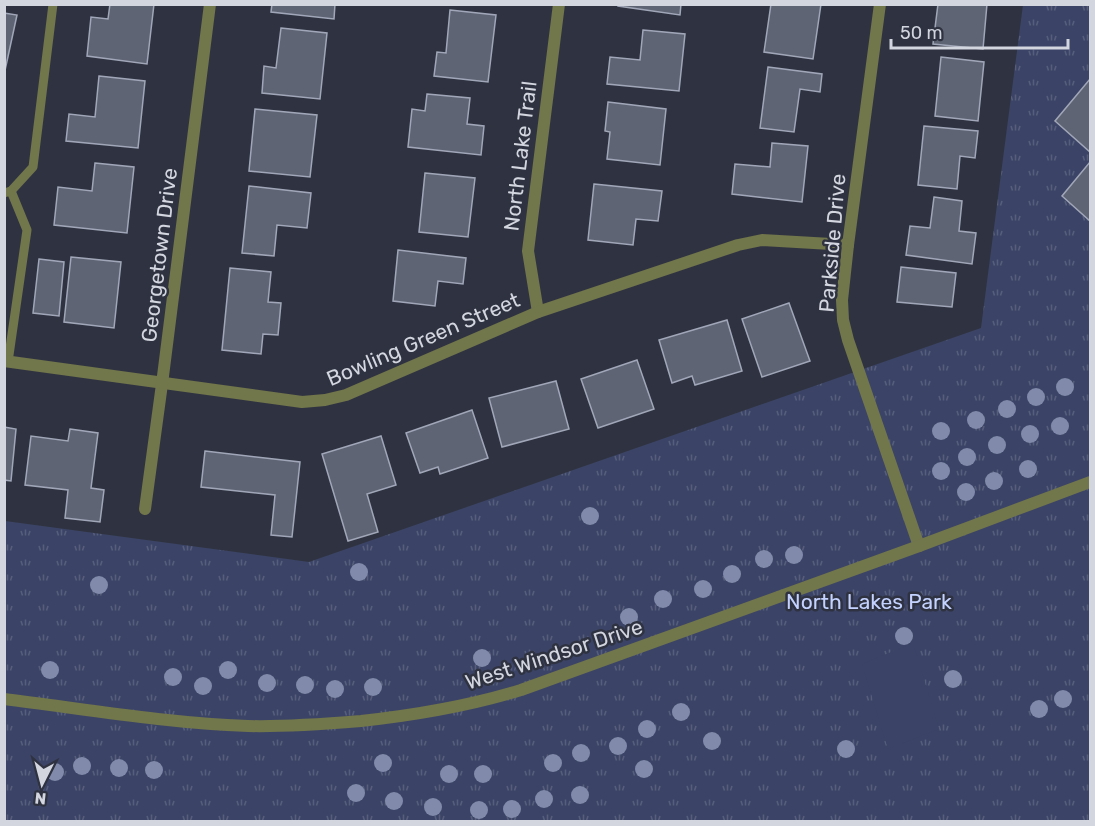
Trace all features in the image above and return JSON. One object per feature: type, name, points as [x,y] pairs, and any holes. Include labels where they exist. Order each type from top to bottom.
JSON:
[{"type":"street","name":"Georgetown Drive","points":[[145,509],[210,4]]},
{"type":"street","name":"North Lake Trail","points":[[538,312],[528,251],[559,4]]},
{"type":"street","name":"Parkside Drive","points":[[880,4],[848,245],[842,300],[843,320],[919,546]]},
{"type":"street","name":"Bowling Green Street","points":[[7,362],[302,402],[325,400],[346,395],[538,312],[738,245],[762,240],[848,245]]},
{"type":"street","name":"West Windsor Drive","points":[[4,699],[156,718],[250,726],[315,725],[423,713],[473,704],[521,690],[1090,483]]},
{"type":"lane","points":[[7,362],[27,230],[8,192],[33,167],[53,4]]},
{"type":"green space","name":"North Lakes Park","points":[[1023,5],[1090,5],[1090,821],[5,822],[5,521],[309,562],[981,328]]},
{"type":"green space","points":[[913,643],[939,729],[888,749],[862,664]]},
{"type":"building","points":[[110,4],[154,4],[147,64],[87,56],[91,17],[108,19]]},
{"type":"building","points":[[272,4],[335,4],[334,19],[271,12]]},
{"type":"building","points":[[618,4],[681,4],[680,15],[618,6]]},
{"type":"building","points":[[771,4],[821,4],[813,59],[764,52]]},
{"type":"building","points":[[938,4],[987,4],[983,49],[933,44]]},
{"type":"building","points":[[450,10],[496,15],[488,82],[434,76],[437,52],[446,53]]},
{"type":"building","points":[[4,13],[17,15],[4,75]]},
{"type":"building","points":[[281,28],[327,33],[320,99],[262,93],[264,66],[276,68]]},
{"type":"building","points":[[643,30],[685,34],[679,91],[607,84],[610,57],[640,60]]},
{"type":"building","points":[[941,57],[984,62],[978,121],[935,116]]},
{"type":"building","points":[[768,67],[822,74],[820,92],[800,89],[794,132],[760,128]]},
{"type":"building","points":[[99,76],[145,81],[138,148],[66,141],[69,114],[95,117]]},
{"type":"building","points":[[1090,79],[1090,152],[1055,121]]},
{"type":"building","points":[[427,94],[470,98],[467,124],[484,126],[481,155],[408,147],[412,109],[425,111]]},
{"type":"building","points":[[608,102],[666,109],[660,165],[607,159],[610,132],[605,131]]},
{"type":"building","points":[[255,109],[317,115],[310,177],[249,171]]},
{"type":"building","points":[[924,126],[978,131],[975,158],[960,156],[957,189],[918,185]]},
{"type":"building","points":[[772,143],[808,146],[802,202],[732,194],[735,164],[770,167]]},
{"type":"building","points":[[1090,162],[1090,221],[1062,196]]},
{"type":"building","points":[[95,163],[134,167],[127,233],[54,225],[58,187],[92,191]]},
{"type":"building","points":[[425,173],[475,178],[468,237],[419,232]]},
{"type":"building","points":[[594,184],[662,191],[658,221],[636,219],[633,245],[588,240]]},
{"type":"building","points":[[249,186],[311,193],[307,228],[277,225],[274,256],[242,253]]},
{"type":"building","points":[[934,197],[962,201],[959,231],[976,233],[972,264],[906,255],[910,226],[930,228]]},
{"type":"building","points":[[398,250],[466,258],[463,284],[438,281],[435,306],[393,301]]},
{"type":"building","points":[[71,257],[121,262],[114,328],[64,322]]},
{"type":"building","points":[[39,259],[64,262],[59,316],[33,313]]},
{"type":"building","points":[[901,267],[956,273],[952,307],[897,302]]},
{"type":"building","points":[[230,268],[271,272],[268,302],[281,303],[278,335],[263,334],[261,354],[222,350]]},
{"type":"building","points":[[789,303],[810,361],[762,377],[742,319]]},
{"type":"building","points":[[727,320],[742,371],[695,385],[692,376],[672,383],[659,340]]},
{"type":"building","points":[[637,360],[654,409],[598,428],[581,379]]},
{"type":"building","points":[[556,381],[569,429],[502,447],[489,398]]},
{"type":"building","points":[[472,410],[488,458],[440,474],[438,467],[420,473],[406,433]]},
{"type":"building","points":[[4,427],[16,429],[11,481],[4,480]]},
{"type":"building","points":[[70,429],[98,433],[91,488],[104,490],[100,522],[65,518],[68,490],[25,485],[31,436],[68,441]]},
{"type":"building","points":[[381,436],[396,485],[367,494],[378,532],[348,541],[322,454]]},
{"type":"building","points":[[205,451],[300,462],[292,537],[271,535],[275,495],[201,487]]}]
